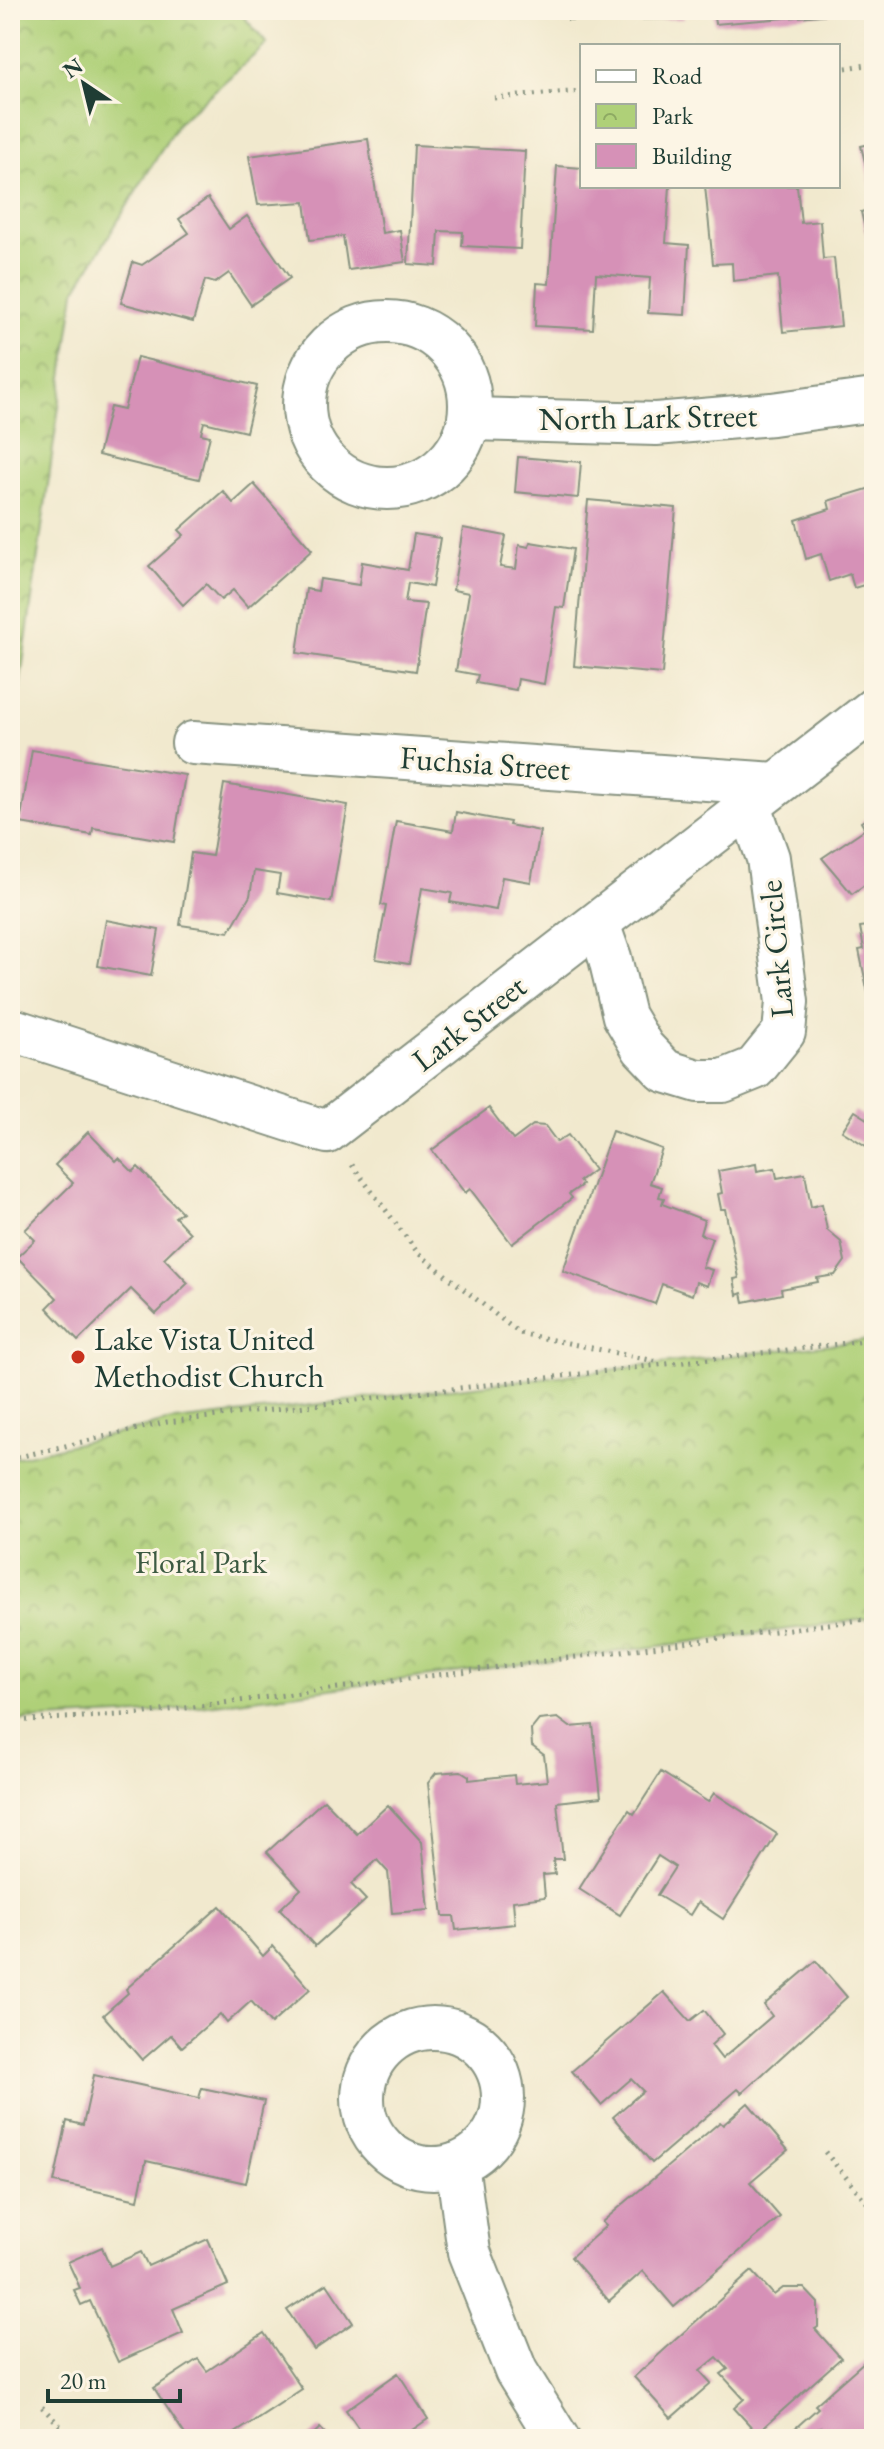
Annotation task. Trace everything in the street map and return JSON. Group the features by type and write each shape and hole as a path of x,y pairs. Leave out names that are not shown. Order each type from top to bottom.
{"street":[{"name":"North Lark Street","path":"470,419 656,424 772,414 874,400"},
{"name":"Lark Street","path":"327,1132 874,709"},
{"name":"Fuchsia Street","path":"193,743 762,794"},
{"name":"Lark Circle","path":"598,924 624,1016 643,1048 665,1071 698,1081 723,1081 755,1068 784,1032 787,1002 762,794"},
{"path":"10,1029 327,1132"},
{"path":"457,2164 469,2252 516,2371 558,2439"}],"path":[{"path":"840,69 874,64"},
{"path":"494,98 580,91"},
{"path":"327,1132 418,1253 519,1333 661,1363"},
{"path":"10,1459 167,1422 874,1340"},
{"path":"10,1721 139,1714 874,1618"},
{"path":"825,2152 874,2211"},
{"path":"42,2407 73,2439"}],"green space":[{"path":"10,10 238,10 267,44 178,123 75,291 10,756"},
{"name":"Floral Park","path":"874,1339 874,1618 139,1714 10,1721 10,1459 167,1422"}],"building":[{"path":"468,10 530,10 530,17 467,13"},
{"path":"568,10 683,10 683,19 568,20"},
{"path":"713,10 832,10 832,14 715,24"},
{"path":"368,139 382,233 400,230 405,262 348,270 343,236 310,240 305,202 258,205 249,156"},
{"path":"874,143 874,195 873,195 861,146"},
{"path":"414,145 525,151 520,249 462,246 463,232 439,231 437,266 408,264"},
{"path":"557,166 580,168 580,188 670,188 666,243 689,245 685,315 648,313 650,278 596,274 593,329 535,326 537,283 549,284"},
{"path":"705,188 797,188 801,223 820,221 823,259 834,258 841,326 783,332 778,276 733,281 732,263 713,264"},
{"path":"208,198 229,229 247,216 290,278 251,305 229,273 215,283 205,280 193,322 121,303 133,262 142,265 189,233 179,219"},
{"path":"874,208 874,263 873,263 861,212"},
{"path":"137,357 257,386 246,432 204,422 201,434 210,436 199,479 98,455 110,407 124,410"},
{"path":"518,457 581,462 578,498 515,492"},
{"path":"254,484 312,550 248,607 233,590 221,600 206,584 183,605 149,566 184,535 179,530 223,491 233,503"},
{"path":"874,487 874,582 854,588 850,574 829,581 821,554 806,559 796,520 830,509 828,501"},
{"path":"588,500 676,508 662,674 574,666"},
{"path":"463,528 506,536 500,567 516,569 519,545 529,547 530,542 573,549 564,608 556,607 544,684 518,679 516,690 476,683 478,675 456,671 469,593 453,590"},
{"path":"414,534 440,538 432,587 408,583 405,602 426,604 416,671 297,653 306,589 318,591 320,579 359,585 362,562 408,570"},
{"path":"32,750 185,775 174,842 93,828 92,835 20,823"},
{"path":"224,784 348,805 331,902 277,893 280,875 254,871 250,896 229,932 180,925 191,853 212,856"},
{"path":"456,812 540,831 531,882 502,877 496,910 450,902 452,893 422,888 409,964 376,959 386,906 381,905 396,821 453,831"},
{"path":"874,814 874,878 852,894 822,858 865,829 861,822"},
{"path":"106,920 159,930 151,976 98,966"},
{"path":"874,925 873,1017 859,950 864,949 860,927"},
{"path":"489,1108 513,1140 533,1125 545,1126 557,1142 568,1135 594,1170 579,1181 582,1185 569,1194 572,1198 512,1244 470,1189 465,1193 432,1150"},
{"path":"855,1111 874,1123 874,1151 842,1131"},
{"path":"612,1131 662,1149 650,1183 662,1187 659,1197 664,1198 662,1204 704,1220 700,1234 712,1238 702,1267 712,1270 707,1286 696,1282 692,1295 662,1284 655,1304 563,1271"},
{"path":"88,1132 116,1161 119,1158 133,1172 138,1167 182,1212 175,1217 190,1233 164,1258 188,1283 156,1314 131,1289 78,1341 47,1308 57,1298 17,1257 35,1240 25,1230 73,1183 55,1165"},
{"path":"756,1164 757,1171 775,1168 777,1178 805,1173 811,1207 822,1204 827,1230 841,1242 845,1261 835,1275 817,1278 818,1282 781,1289 782,1294 744,1302 742,1293 737,1295 734,1279 739,1278 725,1209 721,1209 718,1194 722,1193 718,1171"},
{"path":"558,1718 570,1727 593,1725 601,1797 557,1802 563,1859 553,1859 555,1874 543,1875 545,1897 513,1901 515,1924 456,1930 454,1916 443,1916 428,1783 436,1773 461,1771 469,1776 469,1780 514,1775 515,1784 547,1781 544,1755 532,1746 531,1730 539,1720"},
{"path":"661,1772 708,1802 714,1793 777,1834 723,1919 698,1902 690,1915 657,1895 675,1867 658,1856 620,1915 579,1889 629,1810 634,1814"},
{"path":"324,1800 357,1834 388,1805 422,1842 429,1910 392,1913 388,1872 377,1860 351,1884 366,1900 315,1946 280,1909 301,1889 267,1852"},
{"path":"220,1906 263,1956 273,1946 310,1989 271,2024 251,2001 227,2023 220,2014 182,2047 171,2035 142,2060 103,2015 128,1993 126,1989"},
{"path":"816,1961 847,1997 742,2093 738,2089 652,2163 613,2117 643,2091 631,2079 601,2105 572,2071 664,1992 690,2021 704,2010 723,2034 711,2045 722,2059 772,2016 764,2005"},
{"path":"94,2075 199,2098 202,2088 264,2101 246,2183 146,2161 138,2200 54,2182 67,2121 83,2125"},
{"path":"748,2103 788,2150 750,2182 780,2217 674,2307 643,2271 609,2301 571,2257 606,2226 602,2222 720,2122 723,2125"},
{"path":"208,2239 228,2285 173,2309 183,2333 118,2362 90,2301 81,2305 74,2290 80,2288 68,2262 102,2247 110,2266 141,2252 148,2266"},
{"path":"752,2271 774,2295 783,2288 804,2288 818,2303 818,2327 815,2329 841,2358 757,2433 734,2408 744,2399 721,2374 728,2369 717,2357 700,2371 711,2383 671,2418 634,2377"},
{"path":"327,2284 353,2323 314,2350 287,2310"},
{"path":"264,2333 302,2389 226,2439 188,2439 154,2388 198,2359 207,2371"},
{"path":"874,2353 874,2435 870,2439 831,2439 821,2427 806,2439 783,2439 818,2408 815,2405"},
{"path":"398,2373 428,2419 399,2439 357,2439 363,2435 346,2410"},
{"path":"320,2428 330,2439 308,2439"}],"place":[{"name":"Lake Vista United Methodist Church","path":"78,1357"}]}
